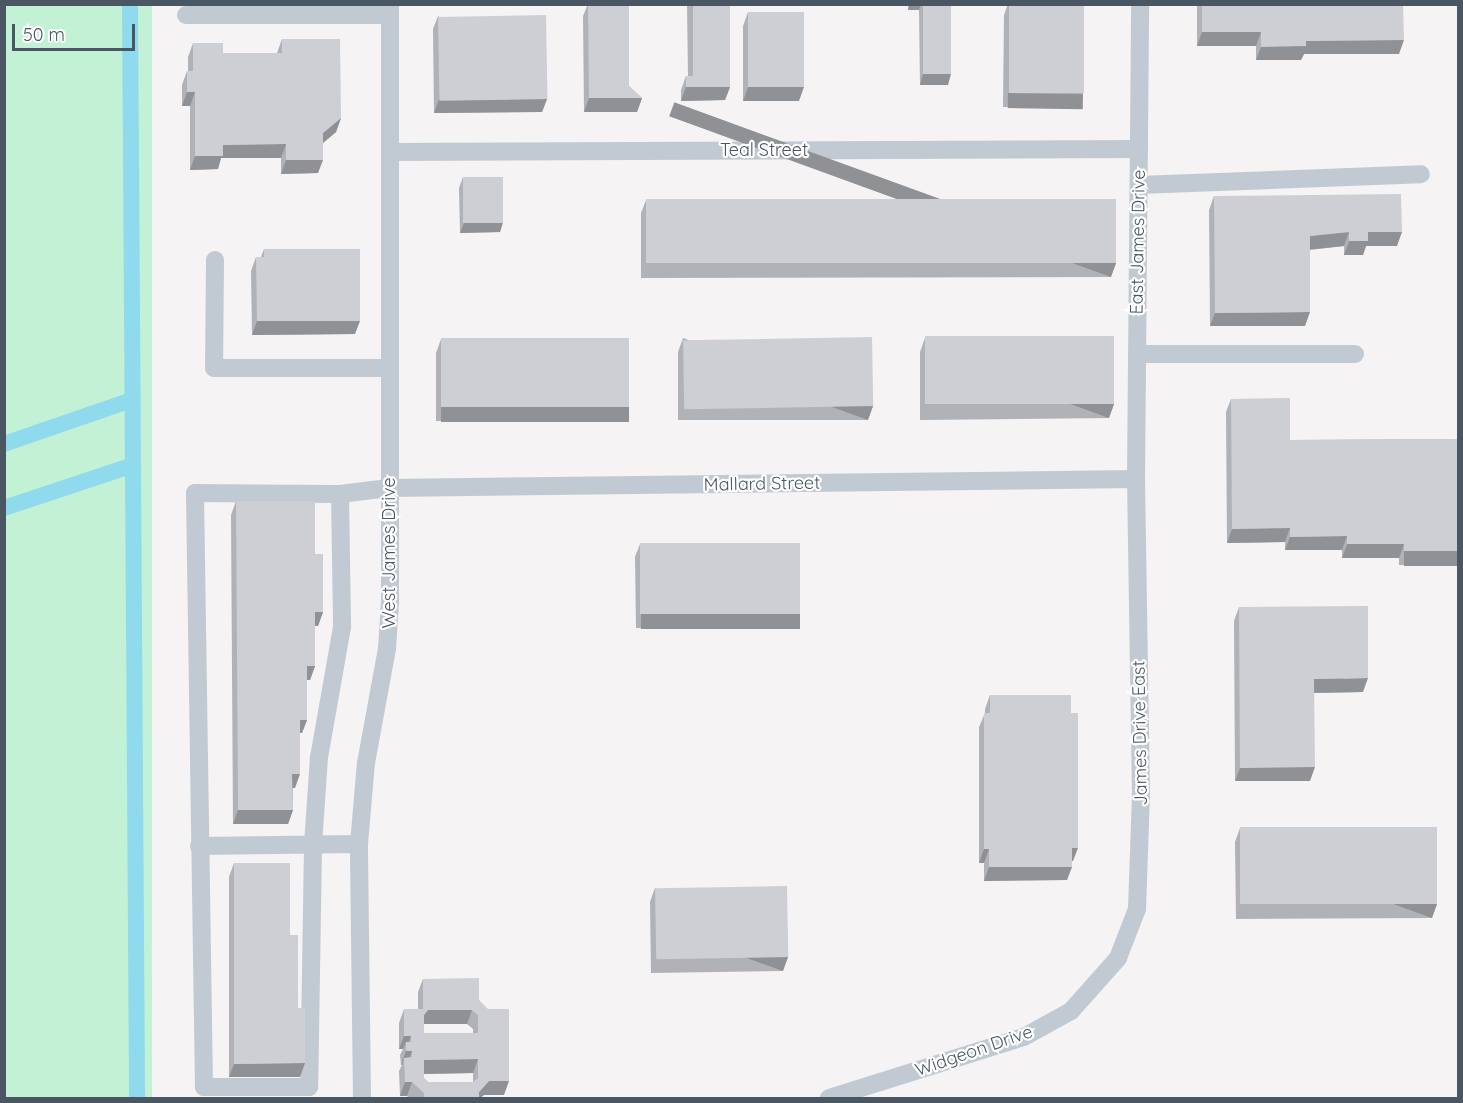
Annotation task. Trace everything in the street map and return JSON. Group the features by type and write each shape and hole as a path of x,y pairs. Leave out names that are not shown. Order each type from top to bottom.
{"street":[{"name":"East James Drive","path":"1136,479 1140,4"},
{"path":"186,15 390,10"},
{"name":"West James Drive","path":"362,1098 359,844 366,763 387,648 390,10"},
{"name":"Teal Street","path":"390,152 1139,149"},
{"path":"1139,184 1421,174"},
{"path":"215,260 214,368 389,368"},
{"path":"1137,354 1354,354"},
{"name":"Mallard Street","path":"199,846 195,493 340,494 389,488 1136,479"},
{"name":"James Drive East","path":"1103,977 1118,958 1137,909 1141,797 1136,479"},
{"path":"340,494 342,627 319,757 313,845 309,1087 204,1087 199,846 313,845 359,844"},
{"name":"Widgeon Drive","path":"829,1098 1024,1037 1071,1011 1103,977"}],"green space":[{"path":"5,4 152,4 152,1098 5,1098"}],"building":[{"path":"588,4 629,4 629,86 642,98 589,98"},
{"path":"693,4 730,4 730,87 686,87 686,76 693,76"},
{"path":"923,4 951,4 951,74 923,74"},
{"path":"1009,4 1084,4 1084,93 1009,93"},
{"path":"1202,4 1403,4 1404,40 1306,41 1306,46 1261,47 1261,32 1202,32"},
{"path":"748,12 804,12 804,87 748,87"},
{"path":"546,15 547,99 439,101 438,17"},
{"path":"282,39 340,39 341,118 323,133 323,160 286,160 286,144 223,145 223,156 195,156 195,92 187,92 187,71 193,71 193,43 223,43 223,53 282,53"},
{"path":"463,177 503,177 503,223 463,223"},
{"path":"1401,194 1402,232 1368,232 1368,241 1349,241 1349,232 1310,236 1310,312 1215,313 1214,196"},
{"path":"646,199 1116,199 1116,263 646,263"},
{"path":"264,249 360,249 360,321 257,321 256,257 264,257"},
{"path":"925,336 1114,336 1114,404 925,404"},
{"path":"872,337 873,406 684,409 683,340"},
{"path":"441,338 629,338 629,407 441,407"},
{"path":"1290,398 1290,440 1458,439 1458,551 1404,551 1404,544 1347,544 1347,536 1290,537 1290,528 1232,529 1231,399"},
{"path":"236,501 315,501 315,554 323,554 323,612 315,612 315,666 307,666 307,720 300,720 300,774 292,774 293,810 238,810"},
{"path":"640,543 800,543 800,614 640,614"},
{"path":"1368,606 1368,678 1314,679 1315,767 1240,768 1239,607"},
{"path":"990,695 1071,695 1071,713 1078,713 1078,848 1072,848 1072,867 989,867 989,849 984,849 984,713 990,713"},
{"path":"1240,827 1437,827 1437,904 1240,904"},
{"path":"234,863 290,863 290,935 298,935 298,1008 305,1008 305,1063 234,1064"},
{"path":"787,886 788,957 656,959 655,888"},
{"path":"479,978 479,1000 488,1009 509,1009 509,1081 489,1081 479,1092 479,1098 424,1098 424,1093 412,1082 405,1082 404,1058 412,1057 412,1051 406,1051 406,1042 411,1042 411,1036 404,1036 404,1009 423,1009 423,979","holes":["428,1010 472,1010 478,1015 478,1033 424,1033 424,1015","478,1059 478,1078 473,1082 428,1082 424,1078 424,1060"]}],"waterway":[{"path":"130,4 137,1098"},
{"path":"4,444 132,400"},
{"path":"4,508 133,465"}]}
